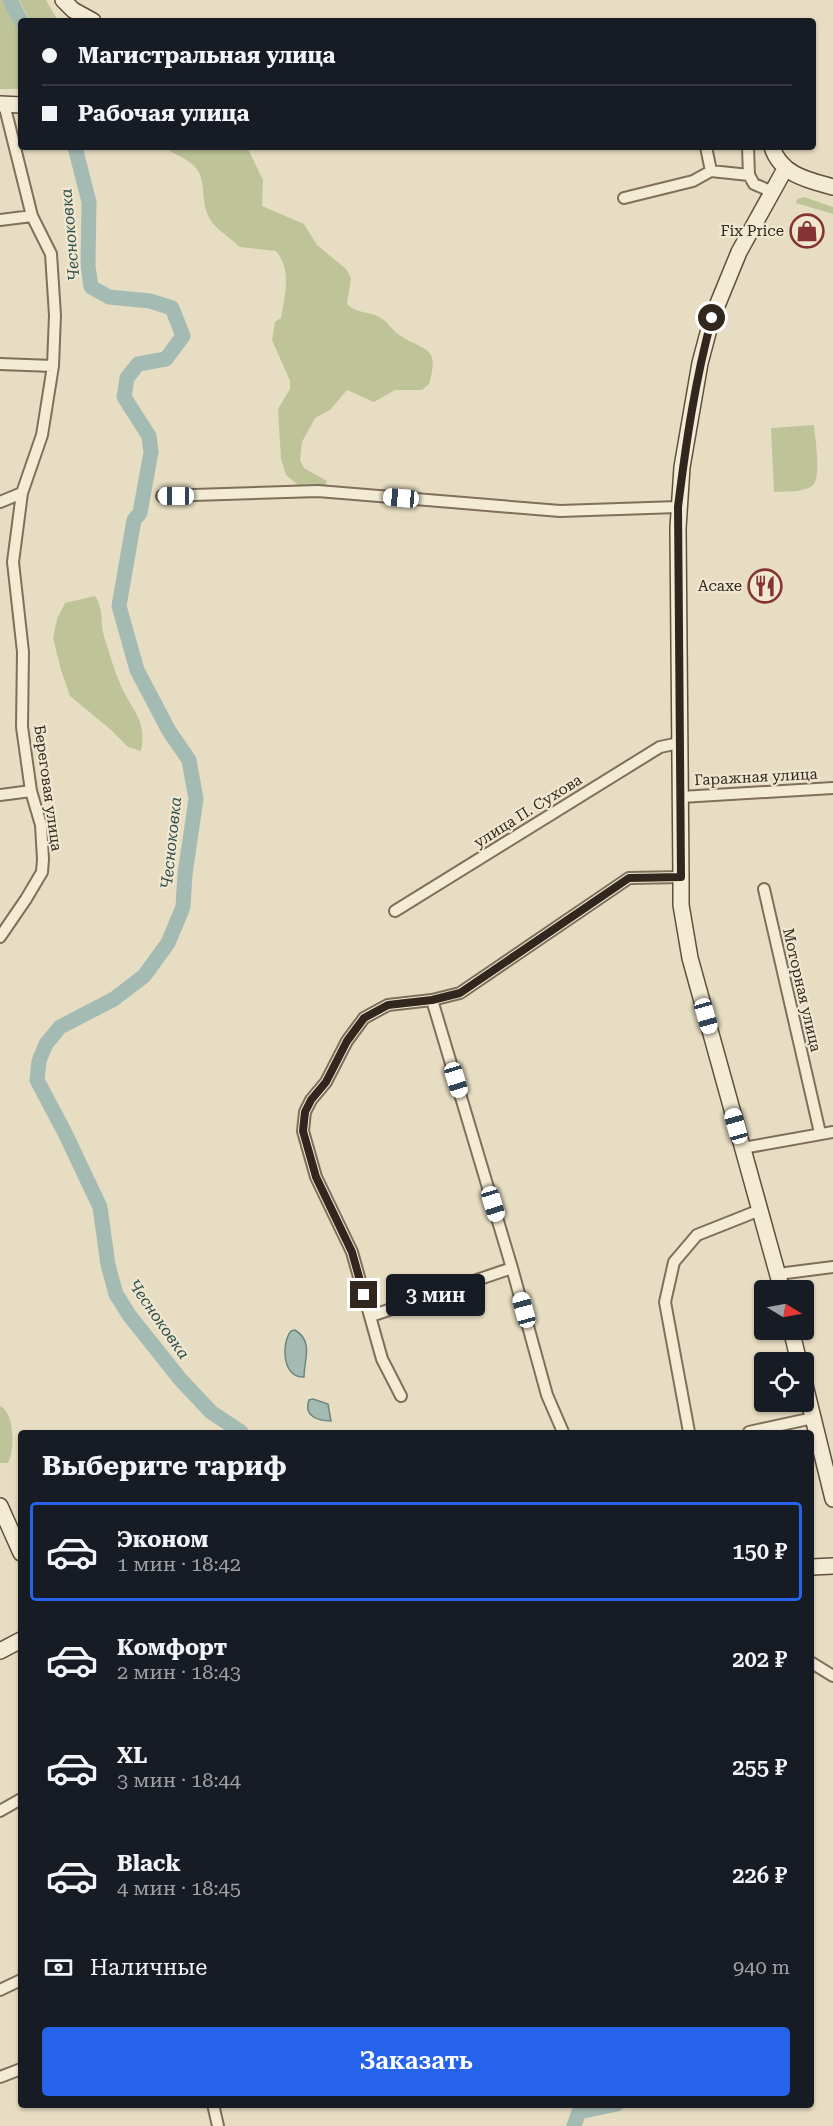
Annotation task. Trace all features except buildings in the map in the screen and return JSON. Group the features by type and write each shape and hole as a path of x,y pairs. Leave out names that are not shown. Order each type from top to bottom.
{"street":[{"path":"63,0 73,10 88,18"},
{"path":"2,104 18,105"},
{"name":"Береговая улица","path":"0,937 27,899 42,872 41,825 31,791 22,727 23,652 13,562 22,492 42,435 53,366 55,315 51,254 32,216 2,104"},
{"path":"707,150 711,171"},
{"path":"748,150 749,175 754,184 773,192"},
{"path":"774,150 785,169 806,180 833,187"},
{"path":"780,1280 690,958 681,905 678,507 682,467 700,363 712,318 739,252 785,169"},
{"path":"624,198 693,181 711,171 749,175"},
{"path":"0,220 32,216"},
{"path":"0,364 53,366"},
{"path":"162,496 318,491 560,512 678,507"},
{"path":"0,501 22,492"},
{"name":"улица П. Сухова","path":"395,911 660,747 679,743"},
{"name":"Гаражная улица","path":"681,797 833,788"},
{"path":"0,795 31,791"},
{"path":"401,1396 382,1359 352,1252 316,1177 303,1131 305,1112 311,1100 326,1082 347,1041 364,1018 388,1005 432,1000 460,993 629,878 681,877"},
{"name":"Моторная улица","path":"764,889 820,1133"},
{"path":"432,1000 512,1268 547,1395 562,1430"},
{"path":"742,1148 833,1132"},
{"path":"689,1430 665,1302 674,1262 697,1235 760,1210"},
{"path":"778,1274 833,1267"},
{"path":"370,1316 512,1268"},
{"path":"812,1412 833,1499"},
{"path":"758,1430 813,1418"},
{"path":"0,1506 18,1546"},
{"path":"814,1567 833,1566"},
{"path":"0,1651 18,1642"},
{"path":"814,1664 833,1676"},
{"path":"0,1811 18,1801"},
{"path":"0,1990 18,1981"},
{"path":"0,2077 18,2070"},
{"path":"214,2108 218,2126"}],"green space":[{"path":"0,0 5,1 18,27 18,89 0,89"},
{"path":"19,0 46,0 56,18 28,18"},
{"path":"169,150 248,150 263,180 262,206 304,224 317,245 346,269 351,278 347,304 381,318 398,334 427,350 431,355 433,361 429,384 422,390 395,390 374,402 347,390 330,410 315,418 302,442 300,460 304,468 327,481 324,489 298,485 286,475 281,459 278,409 290,389 290,381 272,340 275,322 281,318 286,283 281,258 276,251 240,247 216,227 207,212 199,173 188,161"},
{"path":"804,197 833,207 833,214 796,203 797,199"},
{"path":"814,425 817,467 815,482 803,490 774,492 771,428"},
{"path":"95,596 100,606 104,636 116,674 138,717 142,731 141,751 128,747 70,696 61,670 53,638 57,619 65,603"},
{"path":"0,1406 9,1416 11,1424 12,1450 8,1463 0,1463"}],"water":[{"path":"295,1330 301,1335 306,1345 304,1377 291,1372 286,1359 288,1336 291,1331"},
{"path":"313,1399 328,1404 331,1421 317,1419 310,1414 309,1400"}],"waterway":[{"name":"Чесноковка","path":"10,0 19,18"},
{"name":"Чесноковка","path":"76,150 89,202 88,266 91,287 109,297 150,301 172,308 183,336 166,359 138,364 127,378 124,397 149,436 151,452 140,513 134,520 119,606 137,670 169,731 189,760 196,799 185,874 183,907 168,943 144,976 114,999 60,1027 46,1044 39,1061 37,1080 100,1207 108,1265 116,1294 129,1315 180,1379 211,1412 238,1430"},
{"name":"Чесноковка","path":"574,2126 579,2112 598,2108"}],"place":[{"name":"Fix Price","path":"807,231"},
{"name":"Асахе","path":"765,586"}],"route":[{"path":"364,1295 352,1252 316,1177 303,1131 305,1112 311,1100 326,1082 347,1041 364,1018 388,1005 432,1000 460,993 629,878 681,877 678,507 682,467 700,363 712,318"}]}
